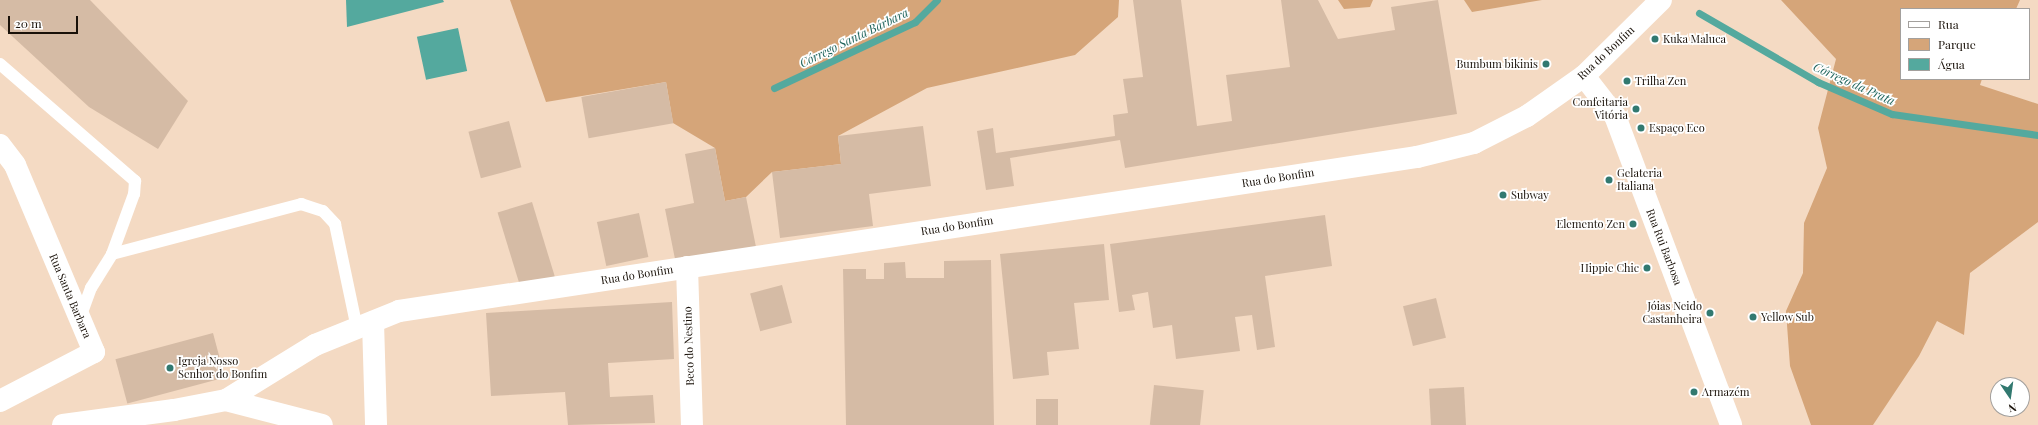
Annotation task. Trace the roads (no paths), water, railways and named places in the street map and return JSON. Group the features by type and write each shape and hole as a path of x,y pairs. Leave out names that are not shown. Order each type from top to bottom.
{"main road":[{"name":"Rua do Bonfim","path":"226,400 314,345 399,311 1417,156 1474,143 1527,116 1584,76 1661,0"},
{"name":"Rua Rui Barbosa","path":"1584,76 1615,116 1731,425"},
{"name":"Rua Santa Barbara","path":"0,145 15,165 94,352 0,401"},
{"name":"Beco do Nestino","path":"687,267 692,425"},
{"path":"365,325 376,425"},
{"path":"62,425 174,410 226,400 322,425"}],"lane":[{"path":"0,64 135,181 134,194 112,254 91,288 79,319"},
{"path":"112,254 301,204 323,211 335,224 365,325"}],"water":[{"path":"346,0 443,0 444,2 347,27"},
{"path":"458,28 467,71 426,80 417,37"}],"waterway":[{"name":"Córrego Santa Bárbara","path":"774,88 915,22 937,0"},
{"name":"Córrego da Prata","path":"1699,13 1818,82 1892,114 2038,135"}],"place":[{"name":"Kuka Maluca","path":"1655,39"},
{"name":"Bumbum bikinis","path":"1546,64"},
{"name":"Trilha Zen","path":"1627,81"},
{"name":"Confeitaria Vitória","path":"1636,109"},
{"name":"Espaço Eco","path":"1641,128"},
{"name":"Gelateria Italiana","path":"1609,180"},
{"name":"Subway","path":"1503,195"},
{"name":"Elemento Zen","path":"1633,224"},
{"name":"Hippie Chic","path":"1647,268"},
{"name":"Jóias Neido Castanheira","path":"1710,313"},
{"name":"Yellow Sub","path":"1753,317"},
{"name":"Igreja Nosso Senhor do Bonfim","path":"170,368"},
{"name":"Armazém","path":"1694,392"}]}
